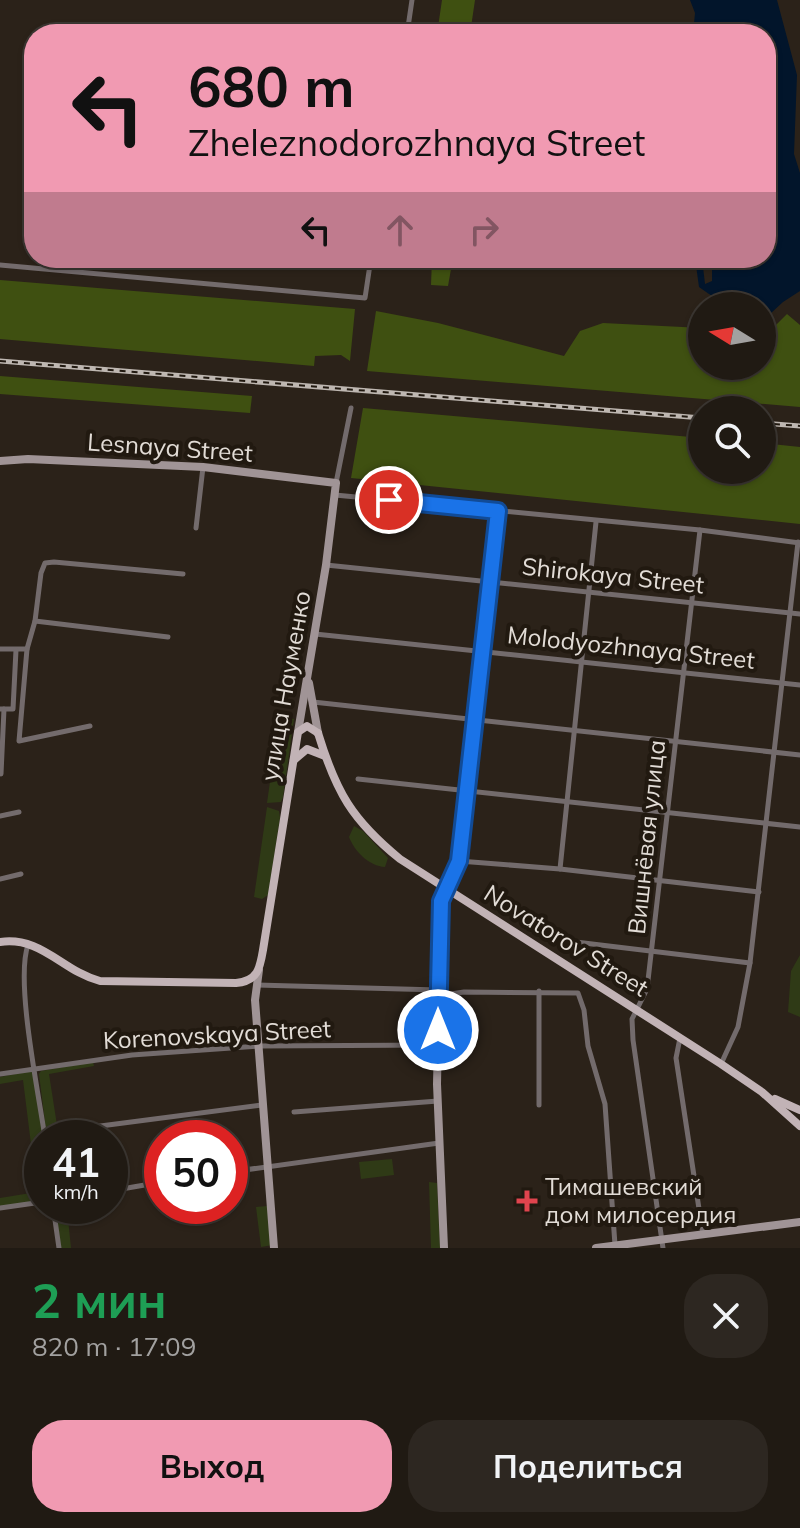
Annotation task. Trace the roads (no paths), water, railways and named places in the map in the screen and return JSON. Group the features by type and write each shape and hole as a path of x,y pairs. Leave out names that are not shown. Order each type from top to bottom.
{"main road":[{"name":"Lesnaya Street","path":"0,461 28,459 203,467 336,483"},
{"name":"улица Науменко","path":"274,1248 255,1000 294,760 302,748 298,732 326,565 336,483"},
{"name":"Novatorov Street","path":"308,676 325,756 343,798 363,826 400,859 680,1037 766,1096"},
{"path":"298,732 307,726 318,733 315,742 302,748"},
{"path":"302,748 325,756"},
{"path":"444,1248 438,1101 438,993 441,901 446,889"},
{"path":"0,942 29,942 83,977 100,981 248,981 259,970"},
{"path":"766,1096 800,1110"},
{"path":"766,1096 800,1126"},
{"path":"596,1248 662,1244 703,1235 800,1222"}],"street":[{"path":"408,24 412,0"},
{"path":"0,265 24,267"},
{"path":"33,268 365,298 370,268"},
{"name":"улица Науменко","path":"336,483 351,408"},
{"path":"196,528 203,467"},
{"path":"335,495 799,542 750,963 738,1027 721,1064"},
{"path":"446,889 459,861 498,511"},
{"path":"560,869 596,522"},
{"name":"Вишнёвая улица","path":"662,1244 632,1019 647,989 700,530"},
{"path":"90,726 19,741 27,649 45,563 183,574"},
{"name":"Shirokaya Street","path":"326,565 800,614"},
{"path":"35,621 168,637"},
{"name":"Molodyozhnaya Street","path":"315,634 800,685"},
{"path":"0,649 27,649"},
{"path":"1,774 2,709 13,709 16,650"},
{"path":"313,702 800,755"},
{"path":"358,779 800,827"},
{"path":"0,816 19,812"},
{"path":"459,861 560,869 759,892"},
{"path":"0,879 21,874"},
{"path":"559,940 750,963"},
{"path":"29,942 24,956 25,994 42,1120"},
{"path":"257,985 438,993 578,993 584,1010 588,1046 605,1104 615,1245"},
{"path":"539,991 539,1105"},
{"path":"680,1037 676,1058 703,1235"},
{"name":"Korenovskaya Street","path":"0,1074 132,1055 259,1046 438,1045"},
{"path":"294,1112 438,1101"},
{"path":"128,1122 262,1105"},
{"path":"248,1170 439,1143"},
{"path":"0,1208 24,1205"},
{"path":"56,1224 59,1248"}],"water":[{"path":"690,0 777,0 797,75 794,154 800,173 800,291 776,308 776,292 706,292 699,287 696,268 703,268 705,284 712,281 712,268 776,268 776,24 694,24 695,13"}],"railway":[{"path":"0,361 688,417"},
{"path":"776,424 800,426"}],"place":[{"name":"Тимашевский дом милосердия","path":"527,1201"}]}
